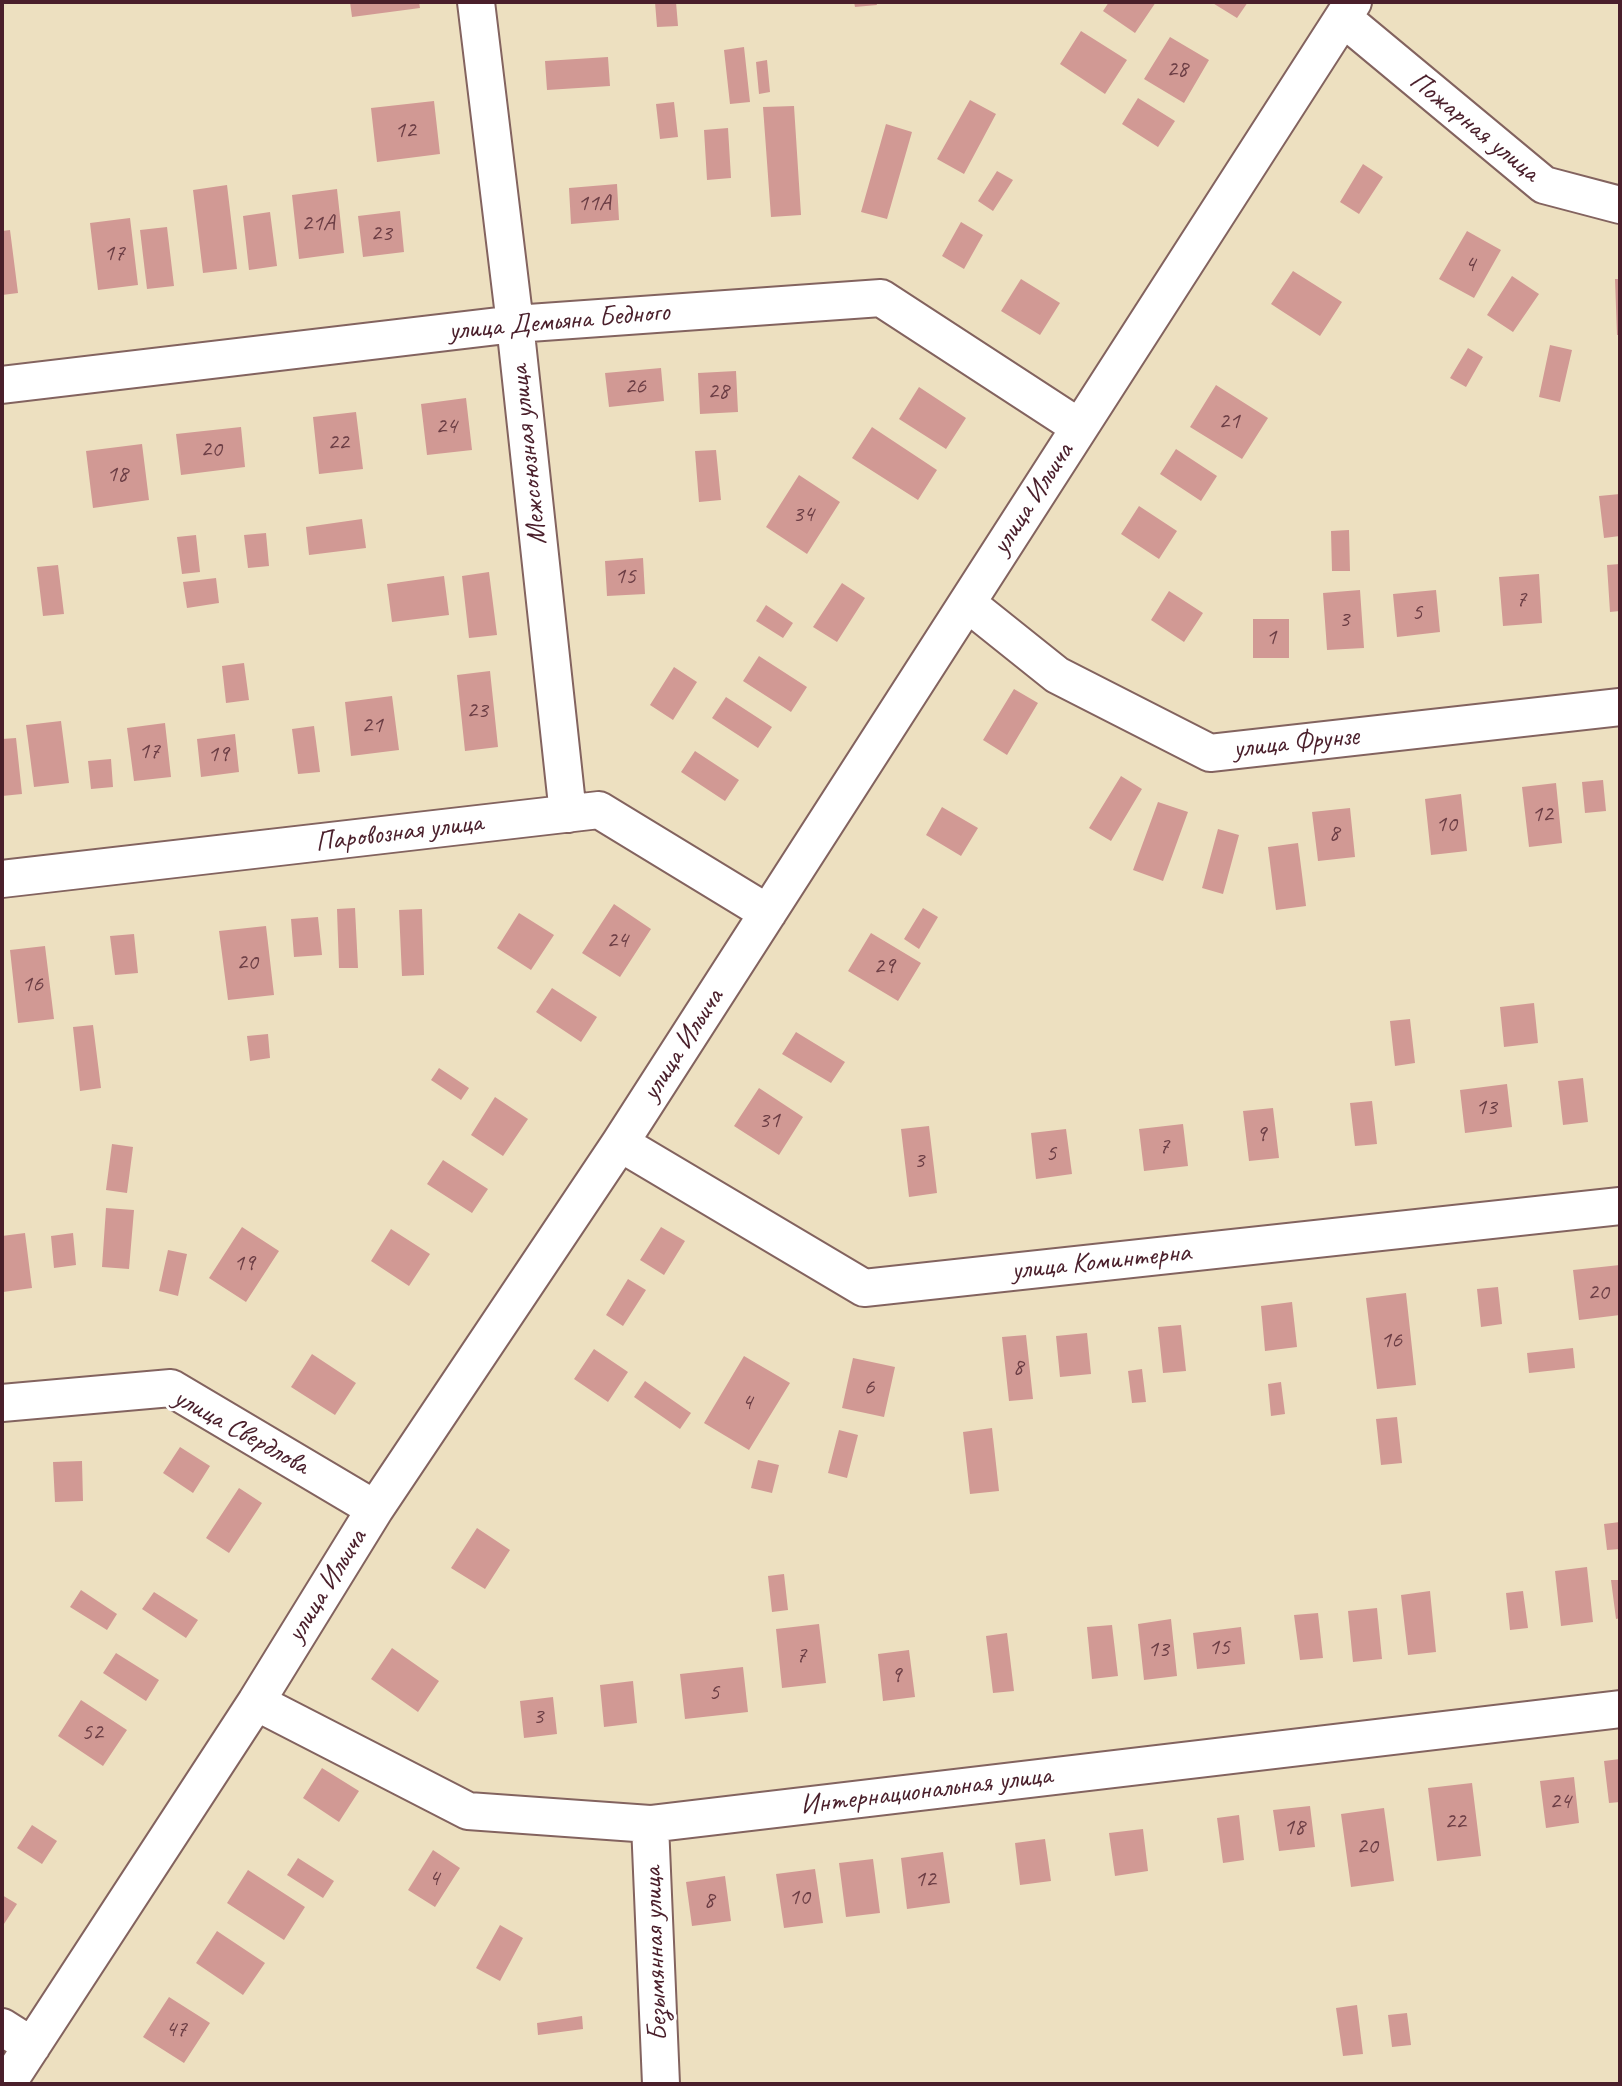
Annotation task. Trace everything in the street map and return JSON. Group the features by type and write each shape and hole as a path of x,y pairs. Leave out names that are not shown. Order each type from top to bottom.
{"street":[{"name":"Межсоюзная улица","path":"476,2 515,324 568,814"},
{"name":"Пожарная улица","path":"1348,10 1544,185 1620,205"},
{"name":"улица Ильича","path":"7,2084 17,2036 256,1702 375,1509 620,1143 1348,10"},
{"name":"улица Демьяна Бедного","path":"2,385 515,324 881,298 1079,427"},
{"name":"улица Фрунзе","path":"967,603 1057,675 1210,753 1620,707"},
{"name":"Паровозная улица","path":"2,879 599,810 768,913"},
{"name":"улица Коминтерна","path":"620,1143 864,1288 1620,1206"},
{"name":"улица Свердлова","path":"2,1403 171,1388 375,1509"},
{"name":"Интернациональная улица","path":"256,1702 468,1811 650,1824 1620,1709"},
{"name":"Безымянная улица","path":"650,1824 661,2084"}],"building":[{"path":"350,2 419,2 420,8 352,17"},
{"path":"655,2 676,2 678,26 657,27"},
{"path":"854,2 876,2 877,5 855,7"},
{"path":"1109,2 1156,2 1135,33 1103,11"},
{"path":"1211,2 1248,2 1237,18"},
{"path":"1081,31 1127,60 1105,94 1060,64"},
{"path":"1170,37 1209,60 1184,103 1144,79"},
{"path":"744,47 750,102 730,104 724,50"},
{"path":"608,57 610,86 547,90 545,61"},
{"path":"767,60 770,92 759,94 756,62"},
{"path":"1138,98 1175,121 1158,147 1122,124"},
{"path":"970,100 996,114 964,174 937,159"},
{"path":"434,101 440,154 377,162 371,108"},
{"path":"674,102 678,137 660,139 656,104"},
{"path":"794,106 801,215 771,217 763,107"},
{"path":"886,124 912,132 887,219 861,212"},
{"path":"728,128 731,178 707,180 704,130"},
{"path":"1363,164 1383,177 1359,214 1340,202"},
{"path":"997,171 1013,180 993,211 978,201"},
{"path":"617,184 619,220 571,224 569,188"},
{"path":"227,185 237,269 203,273 193,190"},
{"path":"337,189 344,253 299,259 292,195"},
{"path":"400,211 404,252 363,257 358,216"},
{"path":"270,212 277,266 249,270 243,216"},
{"path":"130,218 138,285 98,290 90,223"},
{"path":"961,222 983,235 964,269 942,256"},
{"path":"167,227 174,286 147,289 140,230"},
{"path":"10,230 18,293 2,295 2,231"},
{"path":"1467,231 1501,250 1474,298 1439,279"},
{"path":"1293,271 1342,302 1320,336 1271,304"},
{"path":"1512,276 1539,294 1513,332 1487,315"},
{"path":"1021,279 1060,303 1040,335 1001,311"},
{"path":"1615,279 1620,279 1620,335 1617,335"},
{"path":"1550,345 1572,350 1560,402 1539,397"},
{"path":"1468,348 1483,357 1466,387 1450,378"},
{"path":"661,368 664,401 609,407 605,373"},
{"path":"736,371 738,412 700,414 698,373"},
{"path":"1216,385 1268,418 1242,459 1190,427"},
{"path":"919,387 966,418 946,449 899,419"},
{"path":"466,398 472,450 427,455 421,404"},
{"path":"356,412 363,469 319,474 313,417"},
{"path":"241,427 245,467 181,475 176,434"},
{"path":"872,427 937,470 918,500 852,458"},
{"path":"142,444 149,500 93,508 86,451"},
{"path":"1176,449 1217,476 1201,501 1160,474"},
{"path":"716,450 721,500 699,502 695,451"},
{"path":"799,475 840,502 807,554 766,527"},
{"path":"1620,494 1620,536 1604,538 1599,496"},
{"path":"1139,506 1177,531 1159,559 1121,534"},
{"path":"362,519 366,548 309,555 306,527"},
{"path":"1349,530 1350,571 1332,571 1331,531"},
{"path":"266,533 269,566 248,568 244,535"},
{"path":"196,535 200,572 182,574 177,537"},
{"path":"643,558 645,594 607,596 605,561"},
{"path":"1620,564 1620,611 1610,612 1607,565"},
{"path":"58,565 64,614 43,616 37,567"},
{"path":"489,572 497,635 469,638 462,576"},
{"path":"1539,574 1542,623 1503,626 1499,577"},
{"path":"444,576 449,615 392,622 387,584"},
{"path":"216,578 219,603 187,608 183,582"},
{"path":"842,583 865,598 837,642 813,627"},
{"path":"1360,590 1364,648 1327,650 1323,593"},
{"path":"1436,590 1440,632 1397,637 1393,594"},
{"path":"1169,591 1203,613 1184,642 1151,620"},
{"path":"766,605 793,623 783,638 756,621"},
{"path":"1253,619 1289,619 1289,658 1253,658"},
{"path":"759,656 807,687 791,712 743,681"},
{"path":"244,663 249,700 226,703 222,666"},
{"path":"674,667 697,682 673,720 650,705"},
{"path":"490,671 498,747 465,751 457,675"},
{"path":"1014,689 1038,703 1007,755 983,740"},
{"path":"392,696 399,750 351,756 345,702"},
{"path":"726,697 772,727 758,748 712,718"},
{"path":"61,721 69,783 34,787 26,725"},
{"path":"165,723 171,777 134,781 127,728"},
{"path":"314,726 320,772 298,774 292,729"},
{"path":"235,734 239,772 201,777 197,739"},
{"path":"16,738 22,794 2,796 2,739"},
{"path":"695,751 739,780 725,801 681,772"},
{"path":"111,759 113,787 91,789 88,761"},
{"path":"1121,776 1142,789 1111,841 1089,828"},
{"path":"1603,780 1606,811 1585,813 1582,782"},
{"path":"1556,783 1562,843 1529,847 1522,787"},
{"path":"1461,794 1467,851 1431,855 1425,799"},
{"path":"1158,802 1188,812 1163,881 1133,870"},
{"path":"942,807 978,828 961,856 926,835"},
{"path":"1350,808 1355,857 1318,861 1312,812"},
{"path":"1218,829 1239,835 1223,894 1202,888"},
{"path":"1298,843 1306,906 1276,910 1268,847"},
{"path":"614,904 651,929 620,977 582,953"},
{"path":"355,908 358,968 339,968 337,909"},
{"path":"923,908 938,917 919,949 904,939"},
{"path":"422,909 424,975 402,976 399,910"},
{"path":"519,913 554,935 531,970 497,948"},
{"path":"318,917 322,955 294,957 291,919"},
{"path":"266,926 274,995 228,1000 219,931"},
{"path":"871,933 921,963 898,1001 848,971"},
{"path":"134,934 138,973 115,975 110,936"},
{"path":"45,946 54,1019 18,1023 10,950"},
{"path":"552,988 597,1017 581,1042 536,1012"},
{"path":"1534,1003 1538,1043 1504,1047 1500,1007"},
{"path":"1410,1019 1415,1063 1395,1066 1390,1021"},
{"path":"93,1025 101,1088 80,1091 73,1027"},
{"path":"796,1032 845,1062 831,1083 782,1054"},
{"path":"268,1034 270,1058 250,1061 247,1036"},
{"path":"439,1068 469,1088 461,1100 431,1080"},
{"path":"1583,1078 1588,1122 1563,1125 1558,1081"},
{"path":"1507,1084 1512,1127 1465,1133 1460,1090"},
{"path":"759,1088 803,1117 779,1155 734,1126"},
{"path":"495,1097 528,1119 503,1156 471,1135"},
{"path":"1372,1101 1377,1144 1355,1146 1350,1103"},
{"path":"1273,1108 1279,1158 1249,1161 1243,1111"},
{"path":"1183,1124 1188,1166 1144,1171 1139,1129"},
{"path":"929,1126 937,1193 909,1197 901,1129"},
{"path":"1066,1129 1072,1174 1036,1179 1031,1133"},
{"path":"112,1144 133,1147 127,1193 106,1190"},
{"path":"443,1160 488,1189 472,1213 427,1184"},
{"path":"106,1208 134,1210 129,1269 102,1267"},
{"path":"242,1227 279,1251 246,1302 209,1278"},
{"path":"661,1227 685,1241 664,1275 640,1260"},
{"path":"391,1229 430,1254 409,1286 371,1261"},
{"path":"25,1233 32,1288 3,1292 2,1236"},
{"path":"73,1233 76,1265 54,1268 51,1236"},
{"path":"168,1250 187,1254 178,1296 159,1291"},
{"path":"1620,1265 1620,1315 1579,1320 1573,1270"},
{"path":"628,1279 646,1290 623,1326 606,1315"},
{"path":"1498,1287 1502,1324 1481,1327 1477,1289"},
{"path":"1406,1293 1416,1385 1377,1389 1366,1298"},
{"path":"1292,1302 1297,1347 1265,1351 1261,1306"},
{"path":"1181,1325 1186,1371 1163,1373 1158,1327"},
{"path":"1087,1333 1091,1374 1060,1377 1056,1336"},
{"path":"1026,1335 1033,1399 1009,1401 1002,1337"},
{"path":"1573,1348 1575,1368 1529,1373 1527,1353"},
{"path":"594,1349 628,1372 608,1402 574,1379"},
{"path":"312,1354 356,1383 335,1415 291,1387"},
{"path":"744,1356 790,1383 749,1450 704,1423"},
{"path":"853,1358 895,1367 884,1417 842,1408"},
{"path":"1142,1369 1146,1402 1132,1403 1128,1371"},
{"path":"645,1381 691,1413 680,1429 634,1397"},
{"path":"1281,1382 1285,1414 1271,1416 1268,1384"},
{"path":"1397,1417 1402,1463 1381,1465 1376,1419"},
{"path":"992,1428 999,1491 970,1494 963,1432"},
{"path":"839,1430 858,1435 847,1478 828,1473"},
{"path":"180,1447 210,1466 193,1493 163,1473"},
{"path":"758,1460 779,1465 772,1493 751,1488"},
{"path":"82,1461 83,1501 55,1502 53,1462"},
{"path":"239,1488 262,1503 229,1553 206,1538"},
{"path":"1620,1522 1620,1549 1607,1550 1604,1524"},
{"path":"477,1528 510,1550 485,1589 451,1568"},
{"path":"1587,1567 1593,1622 1561,1626 1555,1571"},
{"path":"784,1574 788,1610 772,1612 768,1576"},
{"path":"1611,1580 1620,1580 1620,1618 1616,1619"},
{"path":"81,1590 117,1614 107,1630 70,1607"},
{"path":"1430,1591 1436,1652 1408,1655 1401,1595"},
{"path":"1523,1591 1528,1628 1510,1630 1506,1593"},
{"path":"154,1592 198,1620 186,1638 142,1609"},
{"path":"1377,1608 1382,1659 1353,1662 1348,1611"},
{"path":"1318,1613 1323,1658 1300,1660 1294,1615"},
{"path":"1171,1619 1177,1676 1144,1680 1138,1624"},
{"path":"819,1624 826,1683 782,1688 776,1629"},
{"path":"1112,1625 1118,1676 1092,1679 1087,1627"},
{"path":"1241,1627 1245,1664 1197,1669 1193,1633"},
{"path":"1007,1633 1014,1691 993,1693 986,1636"},
{"path":"392,1648 439,1681 418,1712 371,1679"},
{"path":"909,1650 915,1697 883,1701 878,1654"},
{"path":"116,1653 159,1680 146,1701 103,1673"},
{"path":"743,1667 748,1712 685,1719 680,1674"},
{"path":"633,1681 637,1723 604,1727 600,1685"},
{"path":"553,1697 557,1734 524,1738 520,1701"},
{"path":"81,1700 127,1730 103,1766 58,1736"},
{"path":"1620,1759 1620,1802 1609,1803 1604,1761"},
{"path":"322,1768 359,1791 339,1822 303,1798"},
{"path":"1574,1777 1579,1823 1546,1828 1540,1781"},
{"path":"1472,1783 1481,1856 1437,1861 1428,1788"},
{"path":"1310,1806 1315,1847 1279,1851 1273,1810"},
{"path":"1384,1808 1394,1881 1351,1887 1341,1814"},
{"path":"1239,1815 1244,1860 1223,1863 1217,1818"},
{"path":"32,1825 57,1841 42,1864 17,1848"},
{"path":"1143,1829 1148,1871 1115,1876 1109,1833"},
{"path":"1045,1839 1051,1881 1020,1885 1015,1843"},
{"path":"433,1850 460,1868 435,1907 408,1890"},
{"path":"943,1852 950,1903 907,1909 901,1858"},
{"path":"298,1858 334,1881 323,1898 287,1875"},
{"path":"873,1859 880,1913 846,1917 839,1863"},
{"path":"815,1869 823,1923 784,1928 776,1874"},
{"path":"248,1870 305,1907 284,1940 227,1903"},
{"path":"725,1876 731,1921 692,1926 686,1882"},
{"path":"2,1895 17,1904 2,1927"},
{"path":"500,1925 523,1938 500,1981 476,1968"},
{"path":"217,1931 265,1963 243,1995 196,1963"},
{"path":"169,1997 210,2023 184,2063 143,2037"},
{"path":"1357,2005 1363,2054 1343,2056 1336,2008"},
{"path":"1407,2013 1411,2045 1392,2047 1388,2015"},
{"path":"582,2016 583,2029 538,2035 537,2023"}]}
